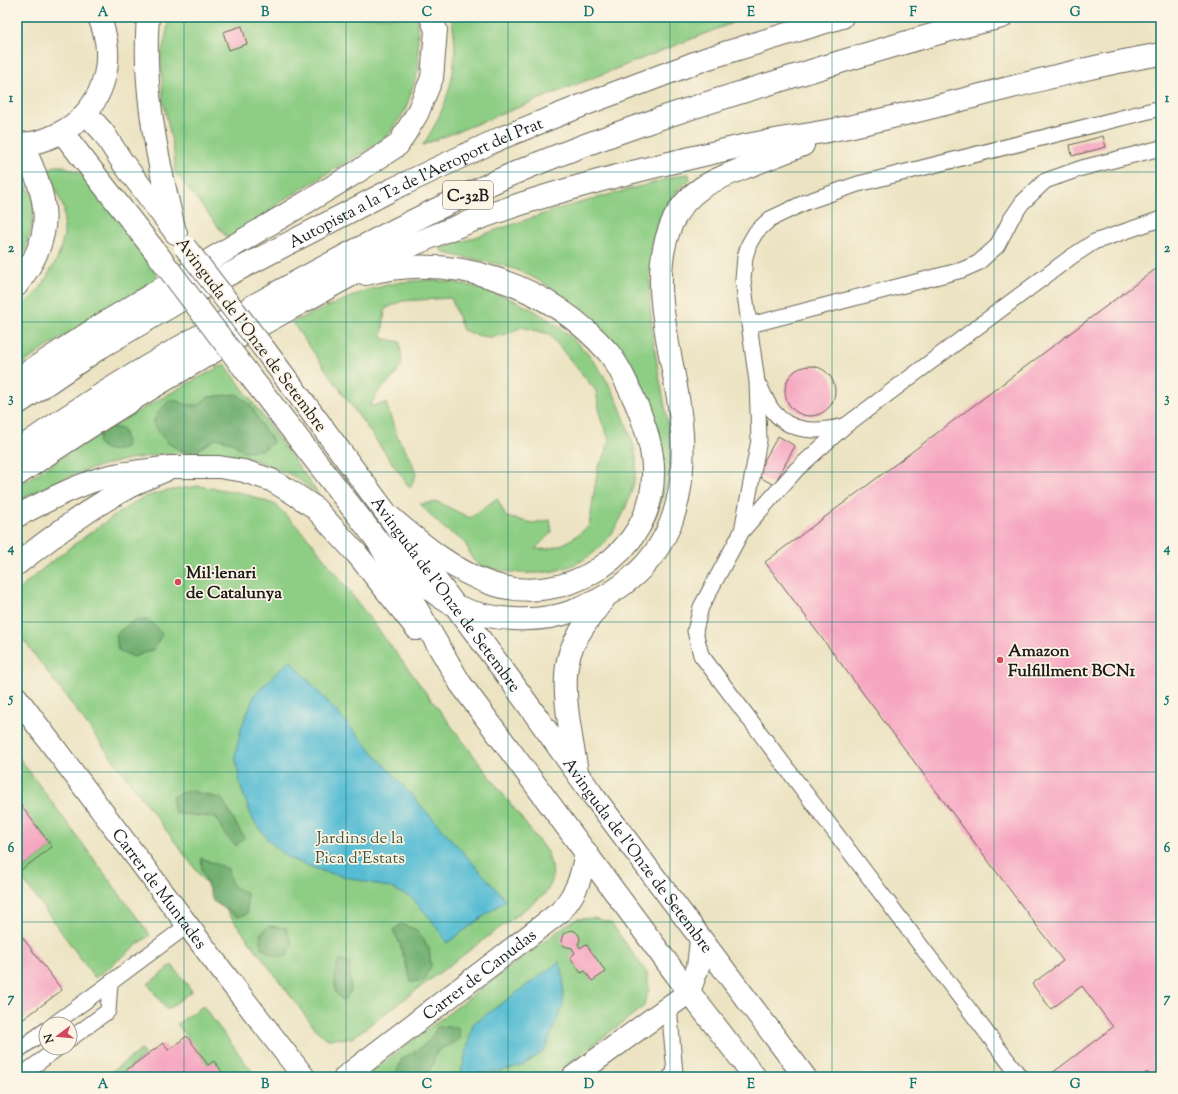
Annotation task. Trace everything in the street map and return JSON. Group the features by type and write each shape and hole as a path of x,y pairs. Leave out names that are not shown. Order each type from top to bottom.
{"main road":[{"path":"17,285 33,263 40,248 45,225 45,204 34,170 19,144 48,139 72,127 90,108 103,84 108,58 105,31 99,17"},
{"path":"148,17 146,45 152,121 158,162 180,239"},
{"path":"17,380 101,325 357,172 398,145 417,114 432,78 436,30 432,17"},
{"name":"Autopista a la T2 de l'Aeroport del Prat","path":"17,404 101,347 195,292 400,185 502,138 591,102 705,59 842,17"},
{"name":"C-32B","path":"17,451 122,381 236,315 404,224 512,175 607,138 720,98 958,27 1002,17"},
{"path":"17,475 133,399 228,343 364,268 421,241 519,206 580,187 741,147 849,127 988,92 1128,60 1161,54"},
{"name":"Avinguda de l'Onze de Setembre","path":"86,112 103,132 180,239 389,516 701,940 804,1077"},
{"path":"577,772 567,701 566,671 569,654 587,621 606,598 630,580 654,554 668,532 676,510 682,485 684,456 682,427 664,321 662,293 662,272 666,240 673,221 683,206 695,193 708,183 722,176 849,127"},
{"name":"Avinguda de l'Onze de Setembre","path":"62,132 377,540 460,683 586,852 680,998 755,1077"},
{"path":"317,294 344,281 369,274 431,267 463,269 516,286 544,300 566,314 609,353 630,389 642,419 650,446 654,474 650,500 641,524 630,541 597,571 556,588 533,591 493,585 454,567 389,516"},
{"path":"17,516 72,489 102,478 137,471 172,467 204,466 244,471 271,480 314,507 357,554 460,683"},
{"path":"17,564 93,507 126,488 172,467"},
{"path":"377,540 418,579 455,606 485,615 533,619 568,613 606,598"},
{"name":"Carrer de Muntades","path":"17,698 304,1077"},
{"name":"Carrer de Canudas","path":"345,1077 560,912 573,896 579,881 586,852"},
{"path":"573,1077 680,998 698,967 701,940"}],"lane":[{"path":"742,531 759,440 757,382 743,280 745,257 749,244 756,232 770,219 806,202 858,184 1161,108"},
{"path":"750,325 962,270 978,263 997,246 1011,219 1022,203 1045,180 1082,168 1161,148"},
{"path":"1020,1077 701,655 695,631 698,614 742,531 797,469 845,426 1071,257 1094,242 1161,220"},
{"path":"757,382 773,411 786,424 800,429 816,432 845,426"},
{"path":"65,1016 188,925"},
{"path":"78,1033 108,1011 110,983"},
{"path":"674,1076 680,998"},
{"path":"17,1051 38,1036"},
{"path":"19,1077 47,1056"}],"green space":[{"path":"170,17 417,17 419,68 405,111 386,138 287,198 251,225 228,239 175,172 174,152 163,100 161,56"},
{"path":"451,17 688,17 732,23 423,145 446,100 454,68 454,34"},
{"path":"54,166 64,166 88,177 102,194 158,278 70,332 17,367 17,311 41,287 58,257 64,235 64,209 48,170"},
{"path":"689,174 690,179 677,191 666,210 658,232 651,268 651,322 668,424 670,463 667,483 658,511 650,529 659,503 661,448 655,420 645,393 631,368 614,344 595,322 573,303 524,273 505,266 445,253 440,249 561,208"},
{"path":"17,179 26,186 34,198 32,227 25,251 17,261"},
{"path":"428,280 458,283 489,291 515,301 540,314 562,329 582,347 599,368 613,392 624,418 634,449 636,470 634,480 630,496 621,519 612,534 601,547 574,565 558,570 540,573 511,572 482,566 475,562 464,542 444,528 420,504 438,502 470,518 497,498 506,517 533,523 550,520 552,532 535,549 551,548 564,544 589,526 598,467 606,453 609,439 601,420 596,391 549,334 522,327 500,336 487,337 463,330 451,298 402,301 385,309 382,338 400,342 402,364 393,378 378,392 370,406 386,403 397,436 412,462 416,475 410,488 292,322 367,290 400,282"},
{"path":"225,364 322,499 301,481 276,468 249,459 220,454 191,453 133,459 104,465 62,479 17,502 17,487 119,422"},
{"path":"237,394 250,404 262,426 274,442 262,450 243,451 232,442 217,438 199,449 196,454 181,450 170,444 166,441 153,423 158,412 171,399 188,405 199,405 208,397"},
{"path":"110,427 123,429 127,446 115,450 108,450 98,443 100,434"},
{"name":"Jardins de la Pica d'Estats","path":"199,486 243,493 276,505 311,541 547,852 551,864 553,873 551,883 545,894 352,1038 328,1039 316,1030 19,634 16,613 17,597 25,584 37,573 93,530 137,501 151,495 175,489"},
{"path":"149,620 162,634 154,649 134,657 118,650 116,634 133,621"},
{"path":"17,755 150,935 95,978 18,873 52,847 17,800"},
{"path":"188,790 222,799 244,838 236,846 224,834 217,818 175,813 172,797"},
{"path":"201,858 228,869 232,886 247,893 247,914 238,917 213,901 202,870"},
{"path":"594,918 611,923 647,973 649,989 643,1007 551,1077 370,1077 372,1071 566,925 577,919"},
{"path":"401,924 417,930 429,948 431,966 423,981 411,982 400,944 393,930"},
{"path":"269,926 286,928 292,944 287,956 273,956 262,948 260,934"},
{"path":"339,960 349,963 351,991 343,1001 335,992 335,972"},
{"path":"172,965 192,991 167,1010 148,984"},
{"path":"203,1006 256,1077 226,1077 208,1065 177,1024"},
{"path":"437,1027 458,1027 460,1039 437,1051 431,1068 425,1077 395,1077 402,1058 423,1046 431,1038"},
{"path":"141,1050 145,1056 117,1077 104,1077"}],"water":[{"path":"290,660 506,900 447,943 430,918 412,898 391,888 322,871 288,858 270,842 253,820 241,788 235,755 242,726 255,694"},
{"path":"559,962 562,969 563,979 563,1005 544,1051 523,1065 502,1071 460,1077 473,1024"}],"building":[{"path":"242,26 247,44 229,50 223,32"},
{"path":"1103,136 1106,147 1072,156 1070,145"},
{"name":"Amazon Fulfillment BCN1","path":"1161,265 1161,1077 1151,1077 1147,1072 1141,1077 1047,1077 1113,1027 1082,986 1051,1009 1032,984 1063,961 765,562"},
{"path":"810,366 824,370 831,377 835,391 831,405 824,412 810,416 796,412 789,405 785,391 789,377 796,370"},
{"path":"778,436 795,446 774,485 756,475"},
{"path":"17,800 52,847 17,873"},
{"path":"17,930 62,990 17,1024"},
{"path":"571,930 575,931 579,935 580,940 578,944 580,948 586,944 606,972 592,981 585,971 581,973 570,957 575,953 572,948 564,946 561,941 563,934"},
{"path":"187,1036 208,1065 214,1061 226,1077 117,1077 163,1043 168,1050"}],"place":[{"name":"Mil·lenari de Catalunya","path":"178,582"},
{"name":"Amazon Fulfillment BCN1","path":"1000,660"}]}
